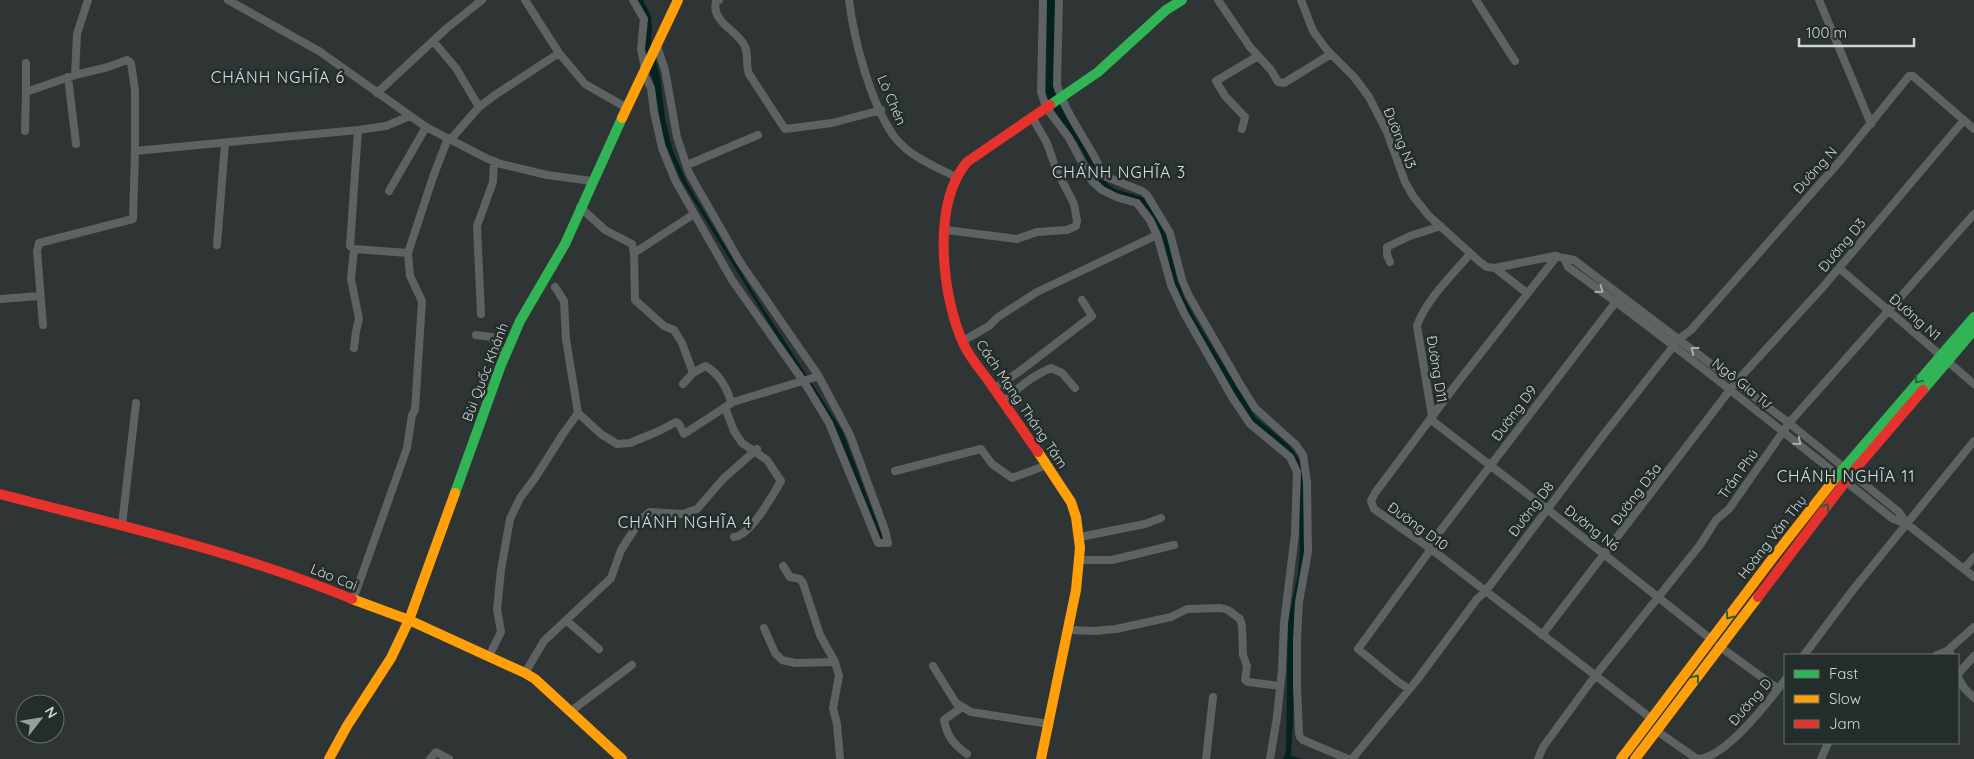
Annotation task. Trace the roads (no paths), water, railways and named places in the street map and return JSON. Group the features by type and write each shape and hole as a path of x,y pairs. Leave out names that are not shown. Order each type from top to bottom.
{"street":[{"path":"76,144 71,76 77,34 88,0"},
{"path":"228,0 319,51 426,127 494,161 547,175 592,181"},
{"path":"377,93 433,41 482,0"},
{"path":"525,0 559,53 584,84 627,108"},
{"path":"633,0 644,19 641,50 645,72 651,88 662,148 675,180 732,280 803,380 830,423 878,542 888,543 850,435 818,375 740,262 689,173 677,137 667,81 656,48"},
{"name":"Bùi Quốc Khánh","path":"332,758 347,726 391,658 409,620 504,358 520,321 565,244 592,181 678,0"},
{"path":"719,0 716,1 715,6 718,19 744,43 747,52 745,65 749,74 785,129 832,123 881,110"},
{"name":"Lò Chén","path":"849,0 853,27 875,98 893,135 919,159 956,178"},
{"path":"1043,0 1041,92 1047,106 1069,138 1092,181 1102,190 1116,197 1137,203 1150,220 1157,235 1171,285 1184,313 1232,397 1250,424 1290,457 1297,472 1296,528 1284,623 1280,684 1270,759"},
{"path":"1059,0 1057,85 1060,98 1092,149 1104,176 1142,191 1148,197 1170,233 1188,296 1255,408 1296,444 1303,455 1307,482 1308,552 1299,602 1297,684 1300,737 1303,740 1350,759"},
{"path":"1060,98 1098,72 1166,10 1182,0"},
{"path":"1218,0 1278,82 1281,83 1293,78 1332,54"},
{"name":"Đường N3","path":"1301,0 1313,31 1354,77 1369,97 1387,132 1405,182 1413,196 1470,254 1487,267 1495,268 1527,293"},
{"path":"1476,0 1516,61"},
{"path":"1819,0 1871,124"},
{"path":"433,41 456,68 479,107"},
{"path":"353,600 407,448 412,415 415,410 422,301 410,276 408,253 433,177 449,138 479,107 559,53"},
{"path":"1242,129 1245,117 1225,96 1216,81 1258,56"},
{"path":"26,92 71,76 108,67 127,60 131,63 134,90 135,151 133,219 39,243 37,251 43,325"},
{"path":"25,131 26,63"},
{"name":"Đường N","path":"1674,346 1679,339 1691,330 1871,124 1909,76 1913,76 1974,129"},
{"name":"Cách Mạng Tháng Tám","path":"1043,759 1080,560 1080,538 1076,517 1071,502 963,341 950,305 945,263 946,230 950,200 956,178 967,162 1060,98"},
{"path":"135,151 358,130 386,126 410,116"},
{"path":"946,230 967,231 1017,239 1037,232 1067,230 1076,226 1074,204 1056,170 1047,143 1032,117"},
{"name":"Đường D3","path":"1730,390 1839,268 1964,120"},
{"path":"389,191 426,127"},
{"path":"358,130 349,245 354,249 408,253"},
{"path":"687,165 758,136"},
{"path":"217,245 225,143"},
{"path":"481,314 477,226 493,182 494,161"},
{"path":"1137,203 1148,197"},
{"path":"580,207 605,230 632,244 634,253 635,300 664,326 674,330 682,343 693,373"},
{"path":"634,253 694,214"},
{"name":"Trần Phú","path":"1538,759 1543,747 1595,676 1700,545 1716,520 1729,509 1789,423 1974,214"},
{"path":"1390,262 1387,255 1387,247 1410,236 1441,226"},
{"path":"963,341 989,326 998,317 1037,292 1157,235"},
{"path":"354,249 351,279 359,320 354,348"},
{"name":"Đường D11","path":"1431,418 1417,326 1420,318 1445,283 1470,254"},
{"path":"1495,268 1561,257"},
{"name":"Ngô Gia Tự","path":"1561,257 1574,260 1621,294 1789,423 1893,519 1907,524 1974,577"},
{"name":"Ngô Gia Tự","path":"1561,257 1568,267 1616,301 1784,431 1845,474"},
{"name":"Đường D10","path":"1561,257 1527,293 1431,418 1371,501 1374,509 1429,548 1652,719"},
{"name":"Đường N1","path":"1839,268 1974,384"},
{"path":"555,287 564,301 566,339 578,413 613,442 621,444 630,443 676,422 684,434 728,405 816,377"},
{"name":"Đường D9","path":"1409,689 1358,649 1429,548 1621,294"},
{"path":"0,299 40,296"},
{"path":"994,389 1092,316 1082,300"},
{"name":"Hoàng Văn Thụ","path":"1621,759 1652,719 1678,692 1845,474 1943,358 1974,317"},
{"name":"Hoàng Văn Thụ","path":"1943,358 1974,330"},
{"path":"476,335 492,338 504,358"},
{"name":"Đường D8","path":"1350,759 1409,689 1674,346"},
{"path":"683,384 693,373 705,366 710,369 727,389 728,405 734,431 742,443 755,450 772,466 781,482 759,516 742,535 734,537"},
{"path":"1003,402 1036,375 1051,368 1062,374 1076,388"},
{"name":"Đường D3a","path":"1542,636 1730,390"},
{"path":"122,525 136,403"},
{"path":"489,656 501,632 497,609 501,570 510,519 520,498 578,413"},
{"name":"Đường N6","path":"1431,418 1715,643 1778,689"},
{"path":"1263,435 1273,422"},
{"path":"1805,654 1852,591 1974,440"},
{"path":"896,471 981,449 992,464 1012,478 1047,465"},
{"path":"525,673 544,641 611,578 621,550 641,519 650,512 683,514 697,509 724,479 755,450"},
{"name":"Lào Cai","path":"0,494 122,525 239,558 308,581 353,600 409,620 535,679 622,759"},
{"path":"1080,538 1145,524 1161,518"},
{"path":"1296,528 1307,529"},
{"path":"1080,560 1112,560 1174,546"},
{"path":"1964,570 1974,557"},
{"path":"783,566 790,577 800,579 803,583 820,635 835,662 838,688 833,708 837,724 840,759"},
{"path":"1068,630 1095,631 1116,629 1171,618 1187,610 1221,608 1228,610 1240,619 1247,666 1245,680 1248,682 1297,684"},
{"path":"566,620 600,649"},
{"path":"1949,653 1974,627"},
{"path":"764,628 775,653 782,660 795,663 835,662"},
{"path":"1959,675 1974,656"},
{"path":"571,711 632,665"},
{"path":"933,666 956,703 971,712 1049,724"},
{"path":"1959,678 1965,689 1974,698"},
{"name":"Đường D","path":"1657,731 1698,759 1704,759 1722,748 1746,728 1784,681"},
{"name":"Hoàng Văn Thụ","path":"1635,759 1657,731 1678,692"},
{"path":"1206,759 1213,697"},
{"path":"962,707 944,720 946,732 954,745 967,754"},
{"path":"1636,740 1645,746"},
{"path":"1820,759 1828,744"},
{"path":"430,759 436,752 449,759"}],"water":[{"path":"636,0 643,0 651,16 651,43 660,77 665,119 673,151 687,183 753,292 842,430 884,541 881,540 840,439 681,180 663,139 653,80 643,55 644,36"},
{"path":"1047,0 1057,0 1056,91 1107,183 1115,189 1142,197 1151,205 1170,241 1183,295 1195,318 1255,417 1289,445 1303,465 1307,548 1294,622 1294,701 1291,756 1303,759 1283,759 1286,752 1288,622 1298,574 1300,548 1297,465 1250,421 1177,297 1164,243 1146,209 1102,187 1077,142 1059,119 1046,97"}],"district":[{"name":"CHÁNH NGHĨA 6","path":"278,77"},
{"name":"CHÁNH NGHĨA 3","path":"1119,172"},
{"name":"CHÁNH NGHĨA 11","path":"1846,476"},
{"name":"CHÁNH NGHĨA 4","path":"685,522"}]}
